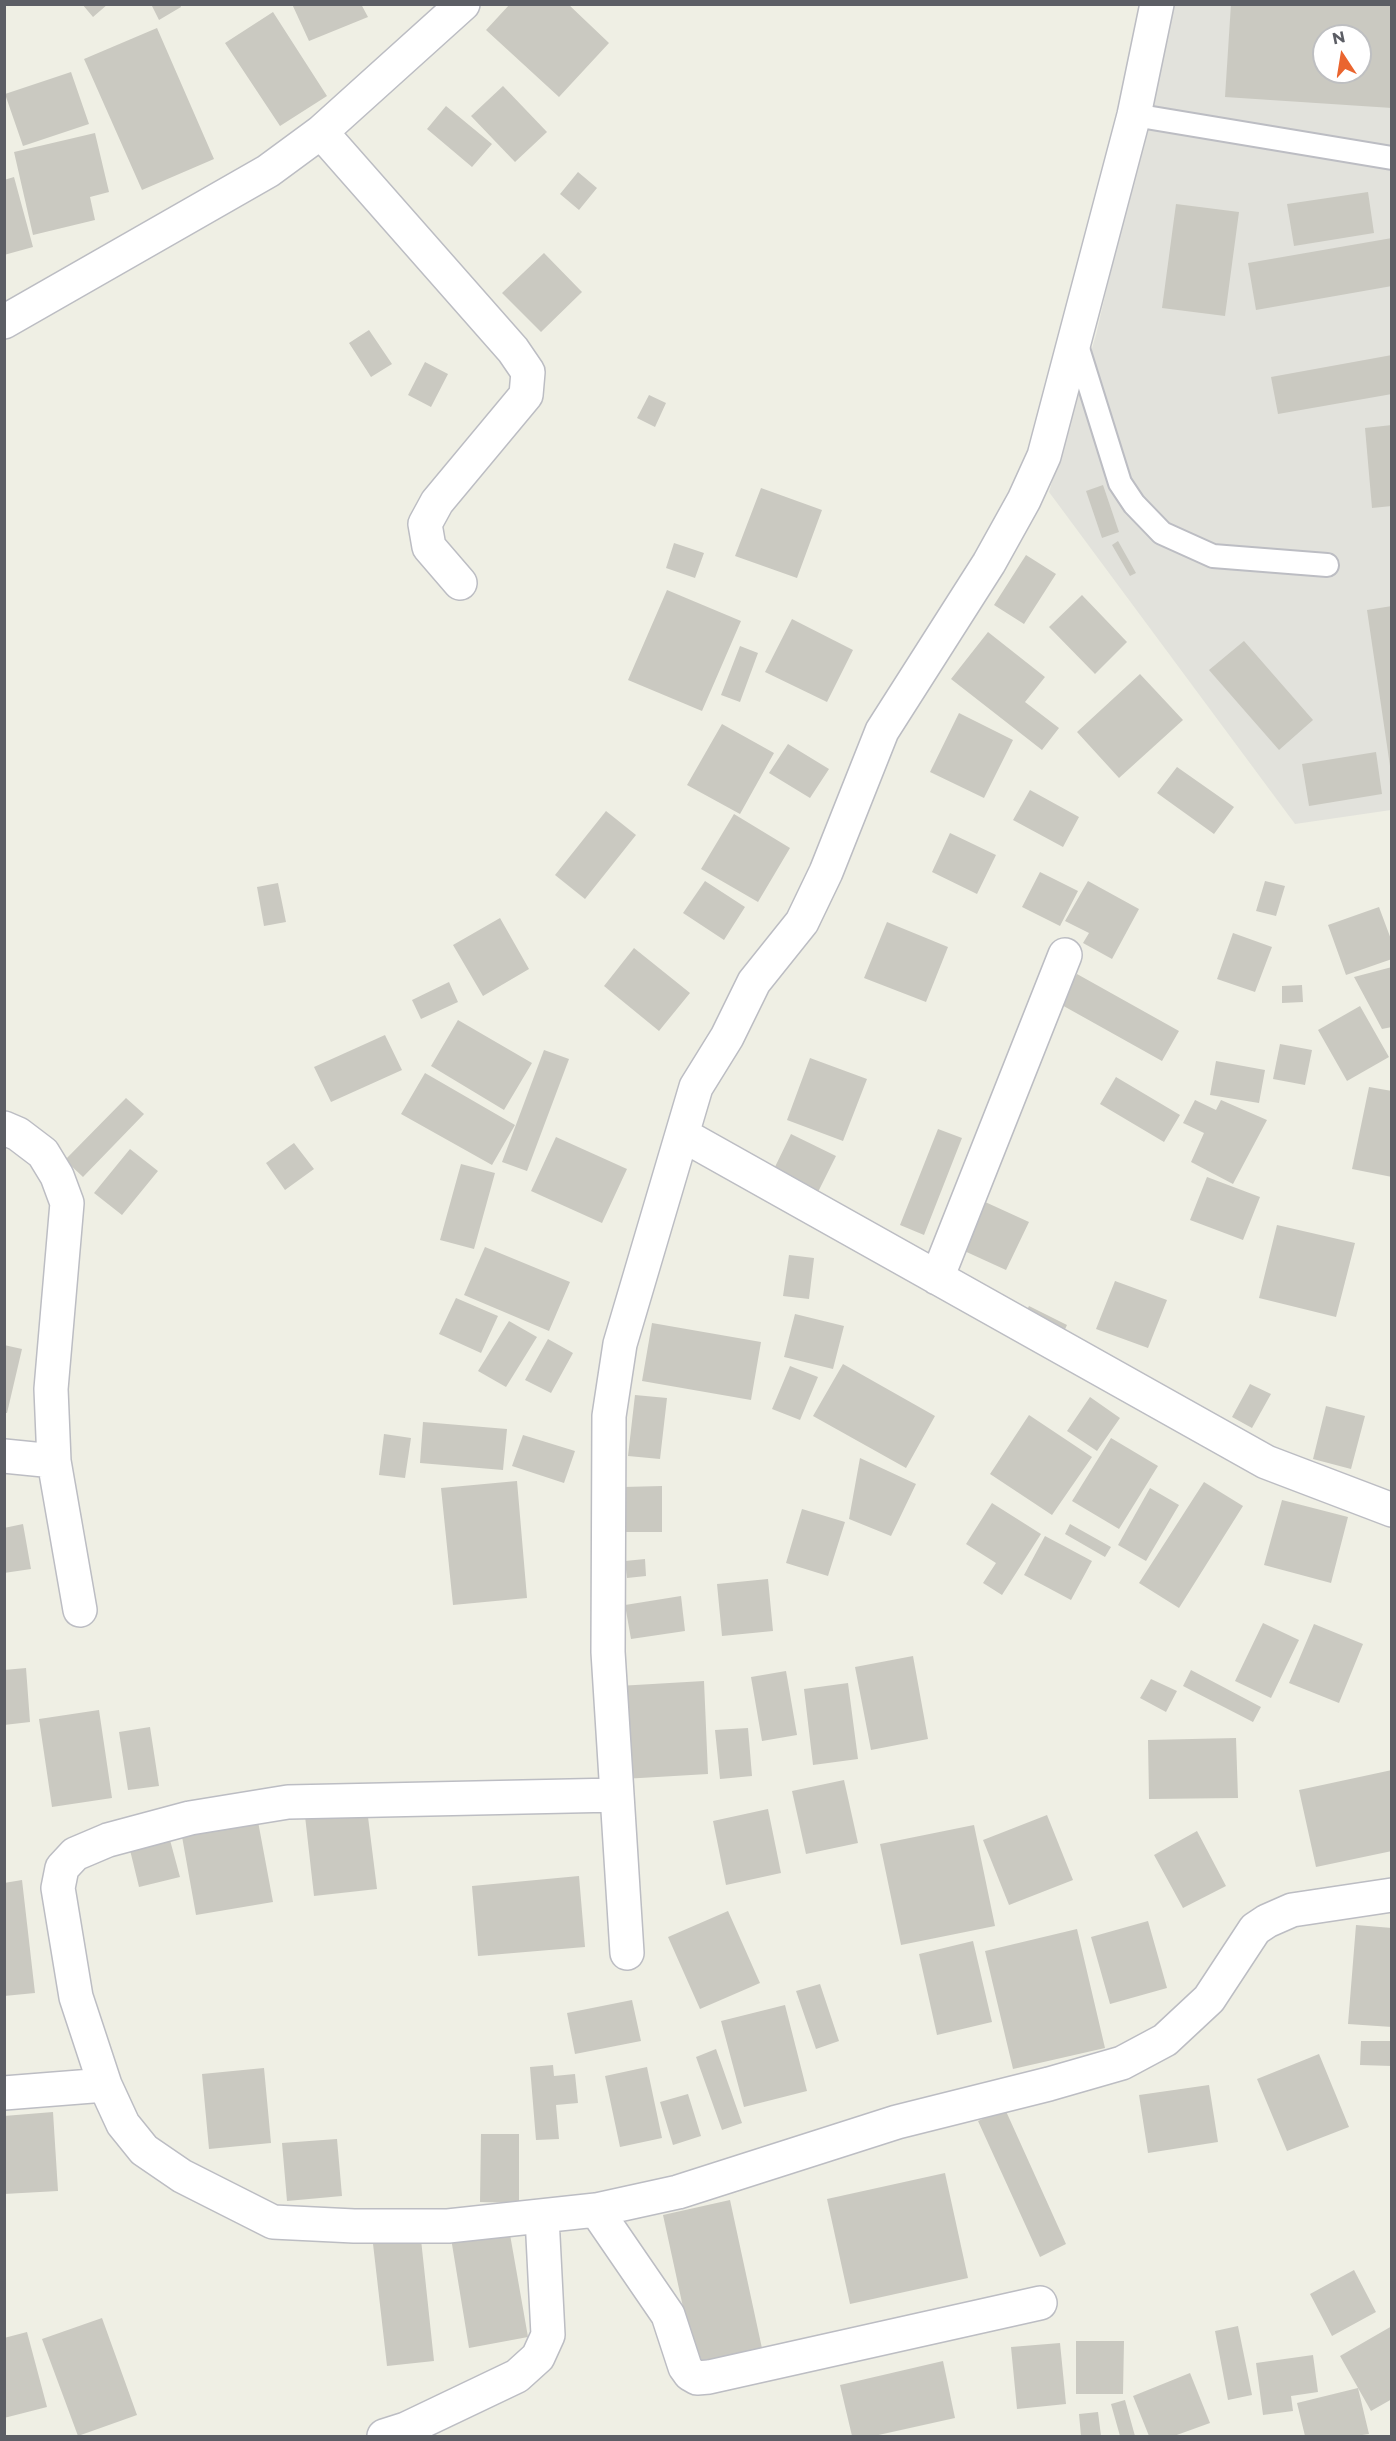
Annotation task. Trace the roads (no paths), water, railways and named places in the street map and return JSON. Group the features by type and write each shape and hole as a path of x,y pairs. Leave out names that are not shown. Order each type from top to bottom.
{"street":[{"path":"4,322 268,171 321,132 463,4"},
{"path":"627,1953 608,1652 609,1416 620,1344 696,1087 727,1037 754,982 802,922 882,731 989,563 1024,500 1044,456 1134,115 1157,4"},
{"path":"321,132 513,350 528,372 526,395 437,502 425,524 429,548 460,584"},
{"path":"937,1278 1065,955"},
{"path":"4,1128 18,1134 43,1153 57,1176 67,1203 51,1389 54,1461 80,1610"},
{"path":"683,1135 1266,1462 1392,1510"},
{"path":"4,1456 54,1461"},
{"path":"617,1795 288,1802 190,1818 108,1840 75,1854 62,1868 58,1888 76,1997 105,2085 123,2124 144,2150 182,2176 273,2222 354,2226 448,2226 596,2210 678,2192 897,2122 1049,2085 1122,2063 1165,2040 1209,1999 1255,1929 1267,1921 1292,1910 1392,1895"},
{"path":"4,2093 105,2085"},
{"path":"596,2210 668,2315 685,2367 696,2378 1040,2303"},
{"path":"384,2436 406,2429 517,2376 537,2357 548,2335 542,2217"}],"lane":[{"path":"1134,115 1392,158"},
{"path":"1075,338 1120,483 1134,504 1162,533 1213,556 1327,565"}]}
